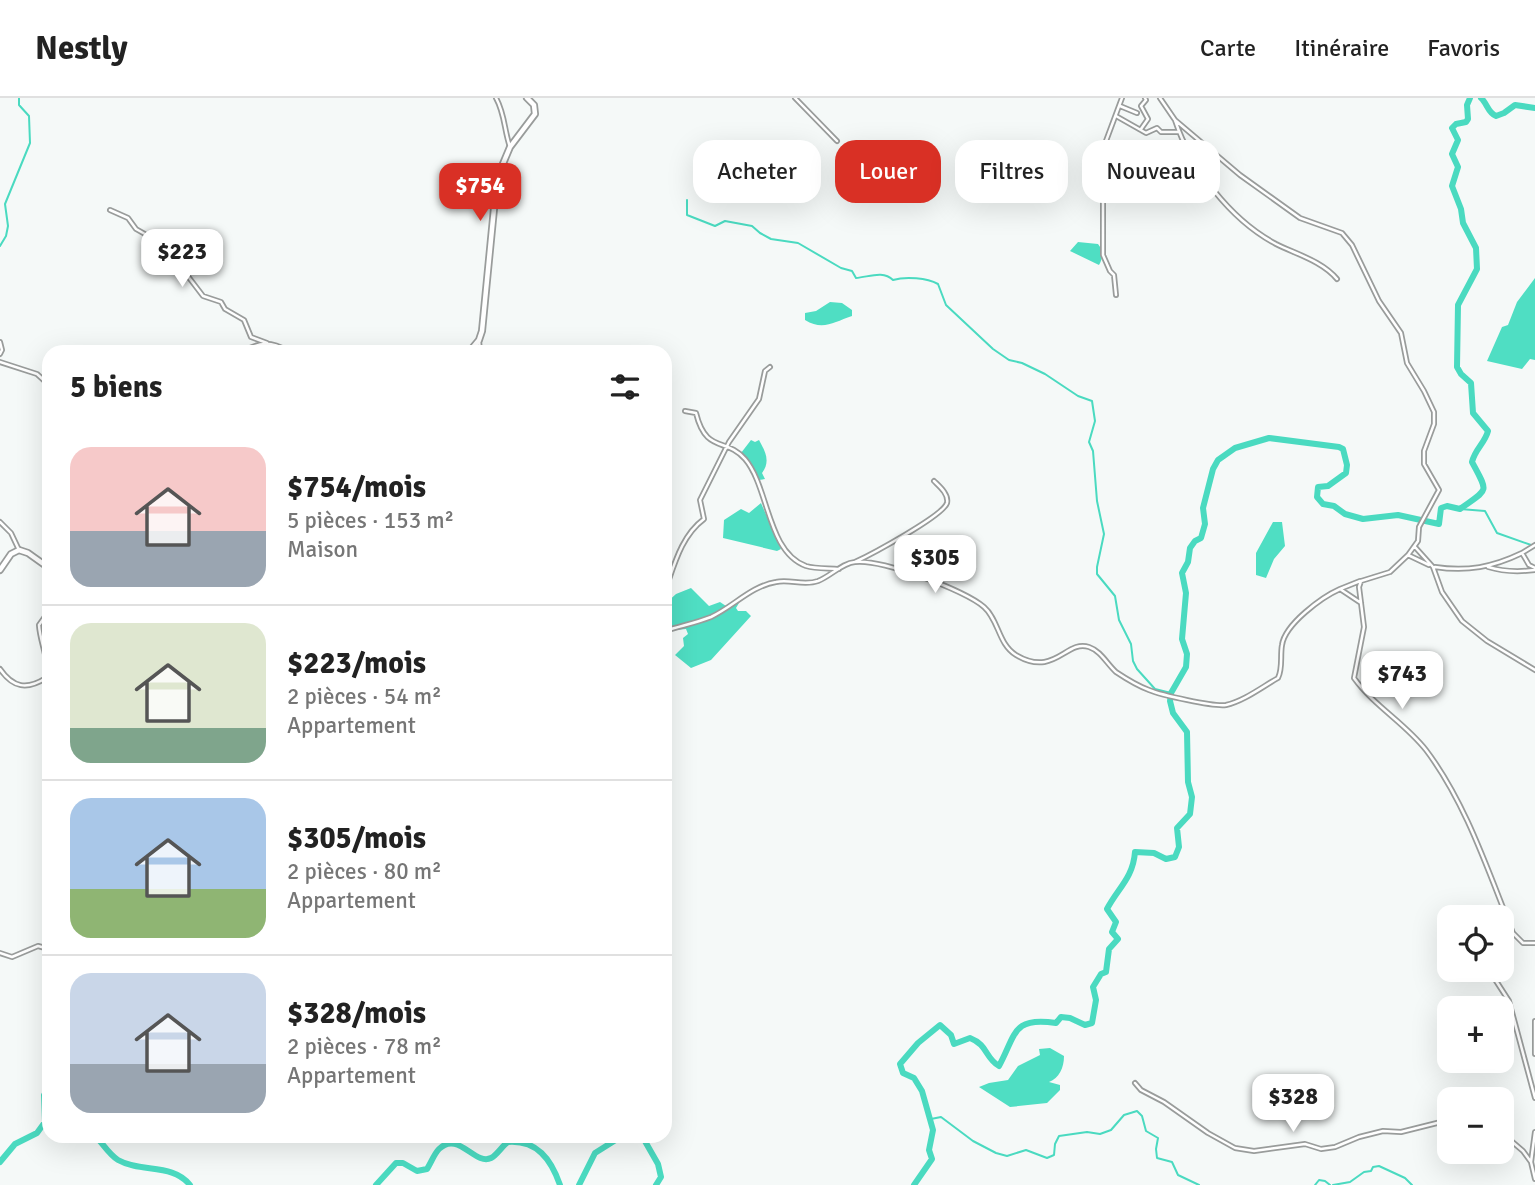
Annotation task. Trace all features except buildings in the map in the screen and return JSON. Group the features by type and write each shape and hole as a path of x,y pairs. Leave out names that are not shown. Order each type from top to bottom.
{"main road":[{"path":"475,345 480,340 497,178 510,147 534,114 534,105 527,98"},
{"path":"257,345 268,344"},
{"path":"0,570 11,554 19,550 24,550 42,563"}],"street":[{"path":"496,98 503,114 510,147"},
{"path":"796,98 836,140"},
{"path":"1116,295 1114,275 1104,255 1103,149 1122,98"},
{"path":"1141,129 1148,119 1141,106 1145,98"},
{"path":"855,562 919,575 975,601 985,607 993,618 1003,643 1025,660 1046,662 1061,657 1070,649 1089,647 1116,671 1147,689 1212,705 1226,705 1278,678 1282,642 1289,628 1324,597 1390,572 1415,547 1419,527 1439,490 1424,464 1424,451 1435,416 1407,363 1401,332 1380,301 1352,245 1342,233 1300,218 1240,175 1175,120 1160,98"},
{"path":"1120,106 1137,113"},
{"path":"1116,116 1146,132 1157,128 1161,132 1179,132"},
{"path":"1175,120 1186,149 1206,182 1256,233 1327,268 1337,279"},
{"path":"110,210 128,218 136,229 152,238 203,296 220,302 225,309 244,320 251,337 268,344"},
{"path":"480,340 480,345"},
{"path":"0,342 0,354"},
{"path":"0,362 37,374 42,379"},
{"path":"672,572 680,551 698,523 704,519 700,500 735,432 759,399 765,371 770,366"},
{"path":"685,411 696,413 698,423 708,439 744,458 787,553 806,566 839,569"},
{"path":"672,629 711,617 743,596 776,582 817,581 911,532 947,502 946,494 933,481"},
{"path":"0,522 11,533 19,550"},
{"path":"1488,567 1535,545"},
{"path":"1415,547 1433,567 1442,592 1462,621 1487,641 1535,670"},
{"path":"1522,553 1529,565 1535,569"},
{"path":"1408,555 1433,567 1464,570 1479,566 1520,572 1535,569"},
{"path":"1361,581 1359,587 1363,604 1362,639 1354,678 1365,694 1423,746 1438,767 1474,838 1502,905"},
{"path":"1340,589 1363,604"},
{"path":"42,621 39,625 42,646"},
{"path":"0,669 8,680 23,686 35,685 42,681"},
{"path":"1514,934 1523,943 1535,943"},
{"path":"0,953 12,957 38,946 42,947"},
{"path":"1497,982 1509,1000 1535,1098"},
{"path":"1535,1021 1535,1054"},
{"path":"1135,1083 1141,1090 1164,1102 1208,1133 1235,1148 1254,1151 1305,1144 1321,1149 1335,1147 1383,1131 1401,1132 1437,1123"},
{"path":"1535,1132 1531,1162 1535,1179"},
{"path":"1514,1143 1531,1162"}],"green space":[{"path":"1078,242 1098,244 1102,254 1099,265 1070,251"},
{"path":"1535,278 1535,360 1530,359 1522,369 1487,361 1502,327 1508,325 1517,302"},
{"path":"830,302 842,303 852,310 852,316 823,325 805,320 805,313 816,311"},
{"path":"751,440 759,440 765,452 767,460 762,473 765,479 759,480 749,460 741,453"},
{"path":"761,503 781,549 777,551 723,538 724,520 741,509 749,513"},
{"path":"1273,522 1282,522 1285,546 1274,559 1266,578 1256,575 1256,553"},
{"path":"691,588 709,606 720,602 726,606 739,603 736,608 738,611 746,611 751,616 711,660 691,668 675,655 684,646 683,638 688,634 686,629 672,630 672,598"},
{"path":"1050,1048 1064,1056 1064,1060 1058,1075 1049,1082 1060,1085 1060,1090 1047,1103 1010,1107 979,1087 1008,1080 1018,1066 1040,1055 1039,1049"}],"waterway":[{"path":"0,246 8,226 5,204 30,143 29,116 19,105 19,98"},
{"path":"914,1185 932,1159 929,1150 933,1130 922,1091 914,1078 903,1073 900,1064 918,1043 940,1025 951,1035 954,1044 970,1038 980,1044 999,1066 1017,1030 1023,1025 1031,1022 1056,1023 1061,1017 1085,1025 1092,1023 1096,1000 1093,987 1101,974 1106,972 1109,949 1118,939 1112,932 1116,922 1107,909 1128,876 1135,852 1154,853 1166,859 1175,857 1179,847 1177,828 1190,814 1192,797 1188,782 1187,732 1173,713 1170,701 1171,693 1186,667 1187,654 1182,639 1186,593 1182,573 1188,562 1190,548 1201,538 1205,524 1203,508 1218,460 1235,448 1269,438 1339,447 1343,449 1346,473 1328,486 1318,487 1317,497 1323,504 1363,519 1398,515 1439,524 1441,508 1447,506 1460,509 1483,490 1472,462 1488,431 1473,413 1471,383 1457,367 1458,305 1477,269 1476,248 1463,223 1452,186 1458,167 1452,154 1458,140 1452,128 1468,119 1467,105 1470,98"},
{"path":"1481,98 1496,116 1515,105 1535,108"},
{"path":"687,200 687,215 715,226 725,221 752,226 771,239 798,243 841,268 852,271 856,278 885,275 893,280 916,278 938,284 946,305 993,349 1009,360 1045,374 1078,396 1092,401 1095,421 1089,442 1093,451 1097,501 1104,534 1097,574 1115,596 1119,620 1131,644 1137,669 1155,689 1171,693"},
{"path":"1460,509 1485,511 1497,533 1534,546"},
{"path":"931,1119 941,1117 973,1141 996,1153 1007,1156 1026,1150 1047,1158 1054,1155 1059,1136 1087,1132 1100,1134 1111,1130 1124,1115 1137,1111 1142,1116 1146,1131 1158,1138 1157,1158 1172,1162 1178,1175 1199,1185"},
{"path":"0,1162 15,1144 37,1133 42,1126"},
{"path":"102,1143 118,1160 175,1174 190,1185"},
{"path":"376,1185 396,1163 403,1163 417,1171 427,1169 437,1151 446,1144 460,1146 485,1159 493,1157 507,1143"},
{"path":"522,1143 535,1148 547,1159 560,1185"},
{"path":"579,1185 595,1153 611,1143"},
{"path":"646,1143 658,1164 661,1177 656,1185"},
{"path":"1333,1185 1350,1182 1379,1166 1405,1178 1412,1185"},
{"path":"1315,1185 1319,1180 1330,1185"}]}
